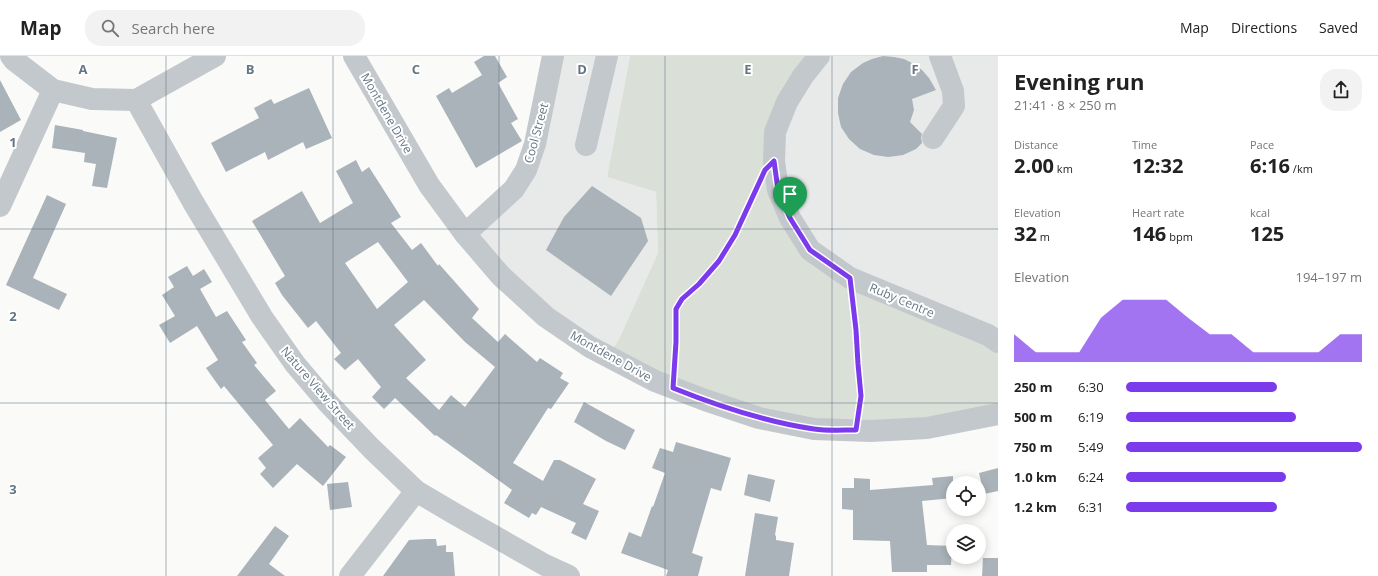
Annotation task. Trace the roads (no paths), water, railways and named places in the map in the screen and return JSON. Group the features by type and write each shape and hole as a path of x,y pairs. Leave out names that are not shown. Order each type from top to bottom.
{"street":[{"path":"11,56 14,60 53,90 92,99 136,100 215,56"},
{"name":"Montdene Drive","path":"354,56 429,185 466,234 501,276 546,317 590,347 655,381 705,400 759,418 814,429 871,431 927,428 998,414"},
{"name":"Cool Street","path":"466,234 514,189 526,170 536,144 554,56"},
{"path":"586,145 607,56"},
{"name":"Ruby Centre","path":"820,56 803,76 787,102 775,132 774,161 778,190 790,218 810,250 850,278 988,335 998,342"},
{"path":"933,138 954,106 953,91 940,56"},
{"path":"0,206 53,90"},
{"name":"Nature View Street","path":"136,100 262,317 295,364 328,403 372,449 416,490 545,565 569,576"},
{"path":"350,576 416,490"}]}
